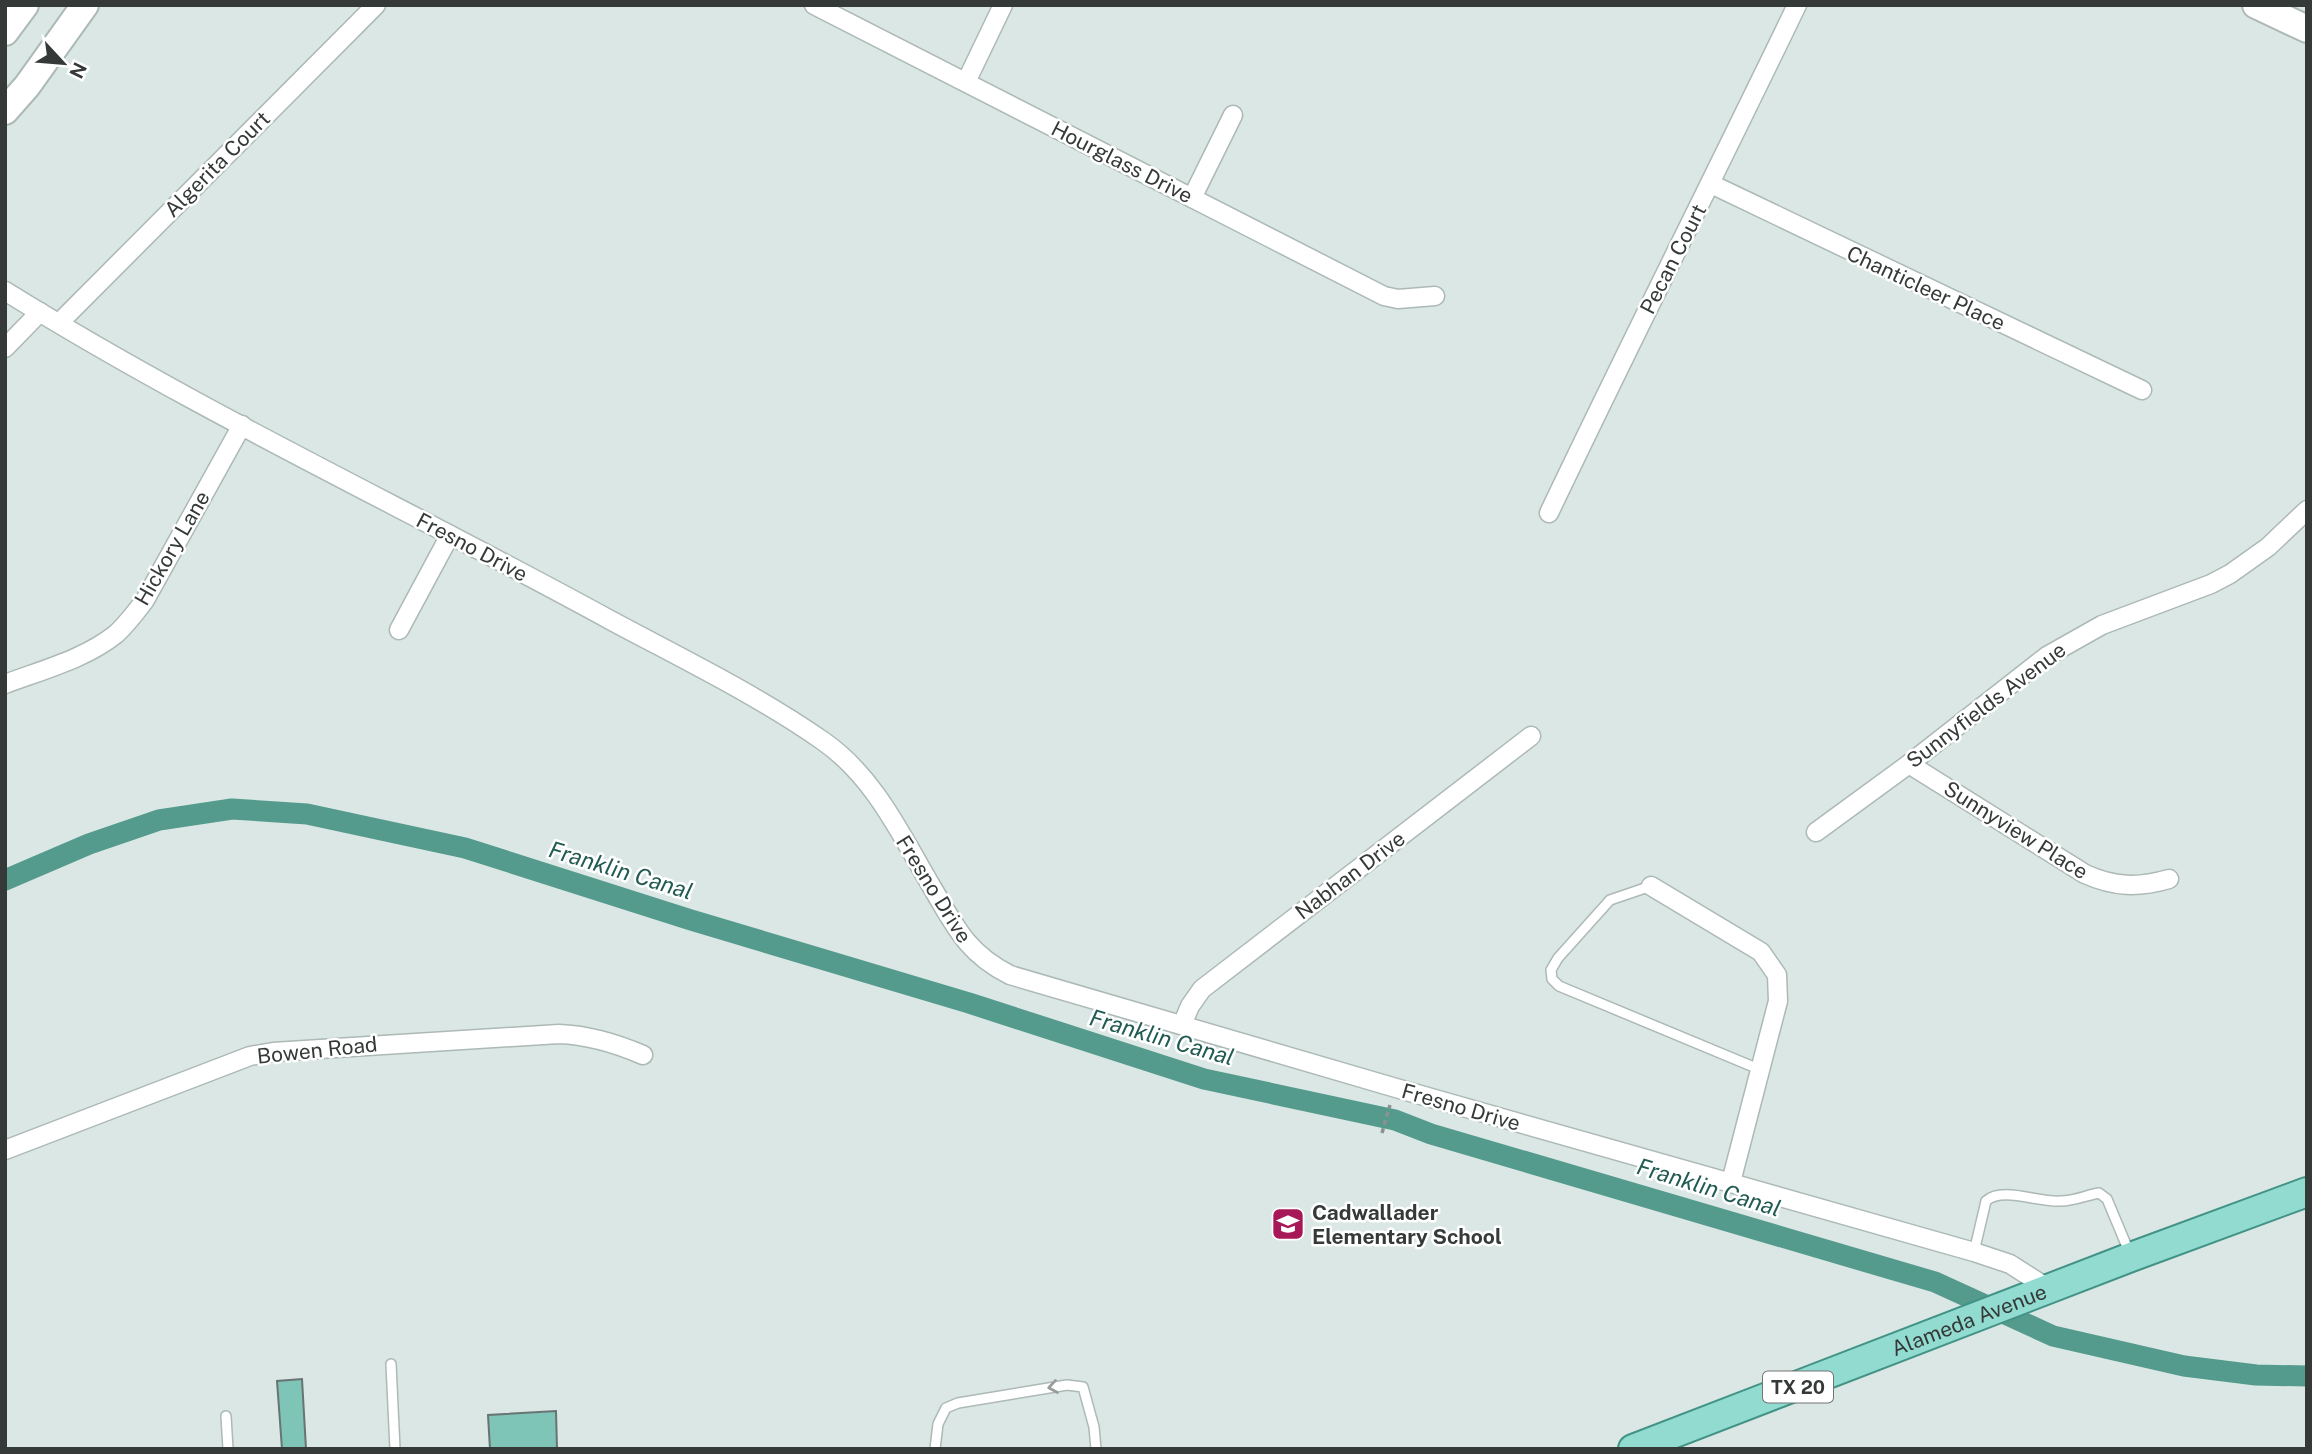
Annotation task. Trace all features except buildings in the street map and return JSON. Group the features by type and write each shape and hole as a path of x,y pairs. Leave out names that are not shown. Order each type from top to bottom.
{"main road":[{"path":"5,32 25,5"},
{"path":"5,111 27,86 86,5"},
{"path":"2256,5 2307,29"},
{"name":"Alameda Avenue","path":"1633,1449 2307,1192"}],"street":[{"name":"Algerita Court","path":"59,323 376,5"},
{"name":"Hourglass Drive","path":"814,5 1384,296 1398,299 1435,296"},
{"path":"966,82 1003,5"},
{"name":"Pecan Court","path":"1549,513 1627,347 1711,184 1797,5"},
{"path":"1192,198 1233,115"},
{"name":"Chanticleer Place","path":"1711,184 2142,390"},
{"name":"Fresno Drive","path":"5,291 242,425 577,601 795,721 831,746 856,768 879,798 963,940 995,967 1010,975 1974,1252 2010,1264 2041,1292"},
{"path":"5,348 40,312"},
{"name":"Hickory Lane","path":"5,684 86,653 118,632 130,620 145,600 242,425"},
{"name":"Sunnyfields Avenue","path":"1816,832 1909,764 2047,656 2102,625 2211,584 2230,574 2269,547 2307,510"},
{"path":"399,630 450,536"},
{"name":"Nabhan Drive","path":"1182,1025 1189,1006 1202,989 1531,736"},
{"name":"Sunnyview Place","path":"1909,764 2085,874 2126,886 2148,885 2169,879"},
{"path":"1651,886 1761,952 1774,968 1779,983 1778,1001 1731,1182"},
{"name":"Bowen Road","path":"5,1150 250,1056 273,1052 580,1034 613,1042 643,1055"}],"lane":[{"path":"1651,886 1610,900 1558,958 1553,965 1552,979 1559,986 1761,1070"},
{"path":"1974,1252 1986,1201 1992,1196 2001,1194 2057,1202 2099,1193 2107,1199 2131,1257"},
{"path":"391,1364 395,1449"},
{"path":"936,1449 938,1424 946,1408 958,1403 1067,1385 1083,1387 1094,1427 1096,1449"},
{"path":"226,1416 228,1449"}],"path":[{"path":"1382,1133 1391,1102"}],"waterway":[{"name":"Franklin Canal","path":"5,880 89,844 159,820 232,809 307,814 465,848 691,920 969,1003 1204,1079 1395,1120 1431,1134 1935,1282 2053,1336 2184,1366 2256,1375 2307,1376"}],"place":[{"name":"Cadwallader Elementary School","path":"1288,1224"}]}
